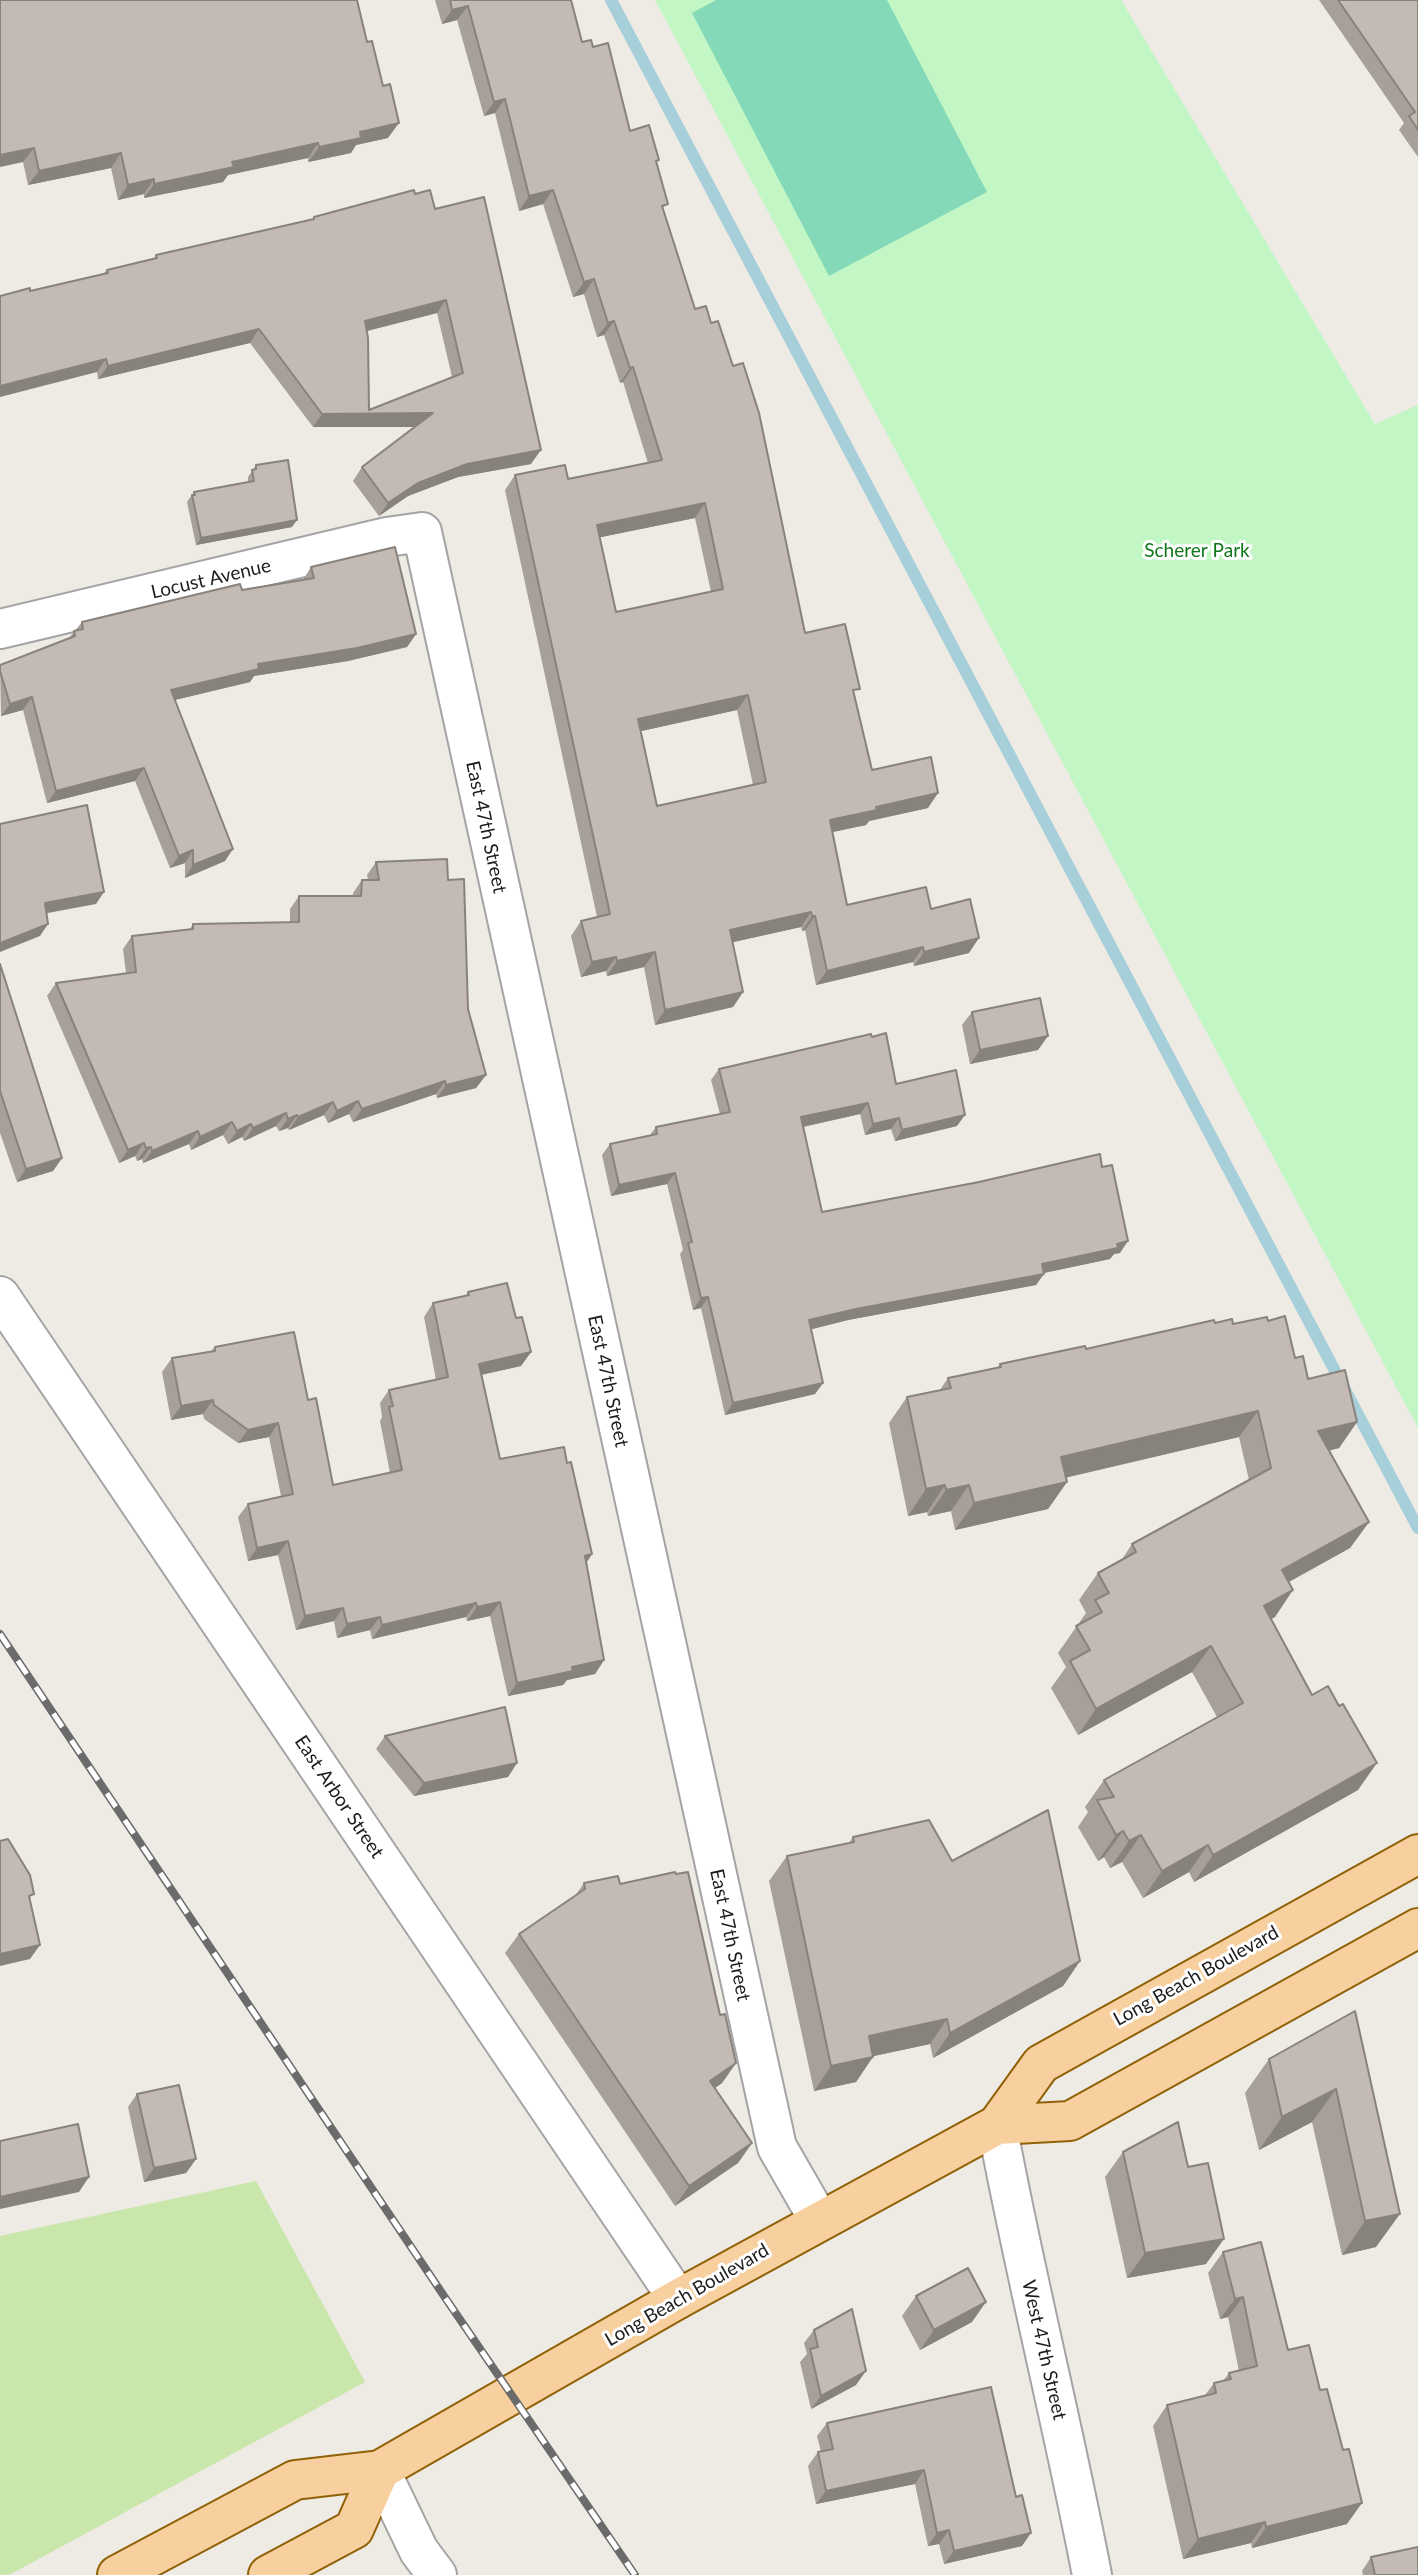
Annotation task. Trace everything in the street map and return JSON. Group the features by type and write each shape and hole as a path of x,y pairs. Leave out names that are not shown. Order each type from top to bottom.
{"main road":[{"name":"Long Beach Boulevard","path":"117,2575 295,2480 380,2470 678,2299 997,2125 1041,2064 1418,1854"},
{"name":"Long Beach Boulevard","path":"997,2125 1070,2122 1418,1928"},
{"path":"268,2575 354,2529 380,2470"}],"street":[{"name":"Locust Avenue","path":"0,629 387,537 422,532"},
{"name":"East 47th Street","path":"422,532 777,2147 819,2221"},
{"name":"East Arbor Street","path":"0,1296 678,2299"},
{"name":"West 47th Street","path":"997,2125 1019,2243 1074,2480 1092,2575"},
{"path":"380,2470 427,2567"}],"green space":[{"name":"Scherer Park","path":"655,0 1121,0 1375,424 1418,405 1418,1428"},
{"path":"716,0 887,0 987,192 829,276 692,13"},
{"path":"256,2181 365,2382 9,2575 0,2575 0,2236"}],"building":[{"path":"0,0 357,0 367,42 372,41 383,86 390,84 399,123 360,132 361,138 319,147 318,143 232,162 234,167 154,184 154,179 128,185 121,153 39,171 34,148 0,155"},
{"path":"450,0 571,0 582,42 591,40 593,47 608,43 630,131 649,125 668,204 662,206 695,309 706,306 711,323 718,321 733,366 743,363 759,413 805,633 845,624 860,689 853,690 872,770 931,757 938,793 830,820 847,905 926,887 931,909 970,899 979,938 924,952 923,947 827,971 815,916 812,916 811,912 730,930 743,992 665,1010 655,952 617,961 616,957 592,962 581,921 610,914 515,475 565,465 568,479 662,460 633,367 630,368 614,321 608,323 594,279 584,282 553,190 529,196 505,99 494,102 468,6 452,10","holes":["705,503 723,589 616,612 597,525","748,695 766,782 657,806 638,719"]},
{"path":"1338,0 1418,0 1418,130 1409,116 1415,112"},
{"path":"414,190 415,194 430,190 435,209 484,197 541,450 467,464 418,483 388,503 362,467 433,413 322,414 259,329 108,366 106,359 0,386 0,296 108,273 107,270 157,258 156,255","holes":["446,300 463,373 369,410 368,338 365,321"]},
{"path":"288,460 297,520 201,538 192,495 195,495 194,492 254,481 252,470 256,469 256,465"},
{"path":"395,547 416,634 357,648 258,664 259,669 171,690 233,849 193,865 193,850 179,856 144,768 56,791 32,697 10,704 0,665 75,636 74,631 83,629 82,622 240,584 242,590 314,578 311,567"},
{"path":"87,805 104,892 45,903 48,924 0,943 0,824"},
{"path":"447,859 448,880 464,879 468,1009 486,1075 446,1085 445,1081 362,1109 358,1101 337,1111 333,1102 298,1117 297,1115 288,1119 286,1113 253,1128 251,1124 237,1131 232,1122 200,1137 198,1131 152,1151 151,1147 146,1148 144,1143 128,1150 56,983 136,972 132,936 193,929 193,924 299,922 299,896 361,896 362,880 379,880 376,862"},
{"path":"0,964 62,1158 26,1169 0,1091"},
{"path":"1040,998 1048,1036 980,1050 972,1012"},
{"path":"886,1033 896,1084 956,1070 965,1115 902,1130 899,1118 873,1124 868,1103 801,1117 822,1212 979,1182 1100,1154 1102,1167 1112,1165 1128,1241 1117,1244 1118,1248 1042,1264 1044,1274 809,1320 823,1383 733,1403 708,1297 701,1298 688,1243 692,1242 675,1173 619,1185 610,1144 657,1134 656,1127 730,1112 719,1069 871,1034 872,1037"},
{"path":"507,1283 516,1318 522,1317 531,1352 479,1364 500,1459 564,1447 567,1463 571,1462 592,1554 585,1556 604,1660 572,1667 573,1671 517,1683 500,1602 477,1607 476,1603 382,1625 380,1617 347,1624 343,1608 305,1616 288,1541 257,1548 248,1504 293,1494 278,1423 248,1430 214,1405 213,1400 181,1406 172,1358 215,1351 215,1347 294,1332 308,1400 316,1398 333,1485 402,1470 389,1407 393,1406 389,1390 448,1377 433,1303"},
{"path":"1285,1316 1295,1358 1303,1356 1308,1379 1345,1370 1357,1422 1318,1431 1369,1522 1282,1570 1293,1590 1264,1606 1312,1695 1328,1686 1339,1706 1343,1704 1377,1763 1213,1855 1208,1845 1162,1871 1141,1835 1129,1841 1123,1831 1116,1835 1097,1800 1114,1797 1104,1780 1243,1703 1211,1646 1096,1709 1070,1661 1090,1650 1076,1626 1102,1612 1095,1600 1109,1593 1098,1573 1136,1552 1132,1544 1271,1468 1258,1411 1061,1457 1067,1482 974,1503 969,1485 946,1490 945,1485 926,1489 907,1397 951,1388 948,1378 1001,1367 1000,1364 1085,1346 1086,1349 1214,1320 1215,1323 1232,1319 1233,1324 1267,1317 1268,1321"},
{"path":"505,1707 517,1763 424,1783 385,1736"},
{"path":"1048,1810 1080,1961 950,2033 947,2019 869,2036 873,2057 831,2066 787,1856 854,1842 853,1837 929,1820 952,1861"},
{"path":"8,1839 30,1875 34,1894 29,1896 40,1945 0,1954 0,1841"},
{"path":"675,1872 688,1872 720,2015 725,2014 736,2063 710,2081 752,2143 689,2186 519,1934 585,1889 584,1883 618,1876 620,1884"},
{"path":"1355,2011 1400,2214 1365,2221 1336,2089 1282,2117 1269,2059"},
{"path":"179,2085 196,2159 154,2168 137,2094"},
{"path":"1178,2122 1188,2167 1208,2163 1224,2239 1145,2253 1123,2152"},
{"path":"78,2124 89,2177 0,2197 0,2141"},
{"path":"1261,2242 1288,2350 1309,2345 1320,2390 1327,2389 1343,2450 1349,2449 1362,2503 1266,2527 1265,2522 1198,2539 1167,2405 1216,2393 1214,2383 1231,2379 1229,2373 1257,2366 1243,2297 1235,2299 1223,2252"},
{"path":"968,2268 986,2302 934,2330 916,2296"},
{"path":"852,2309 866,2371 821,2396 810,2349 818,2347 814,2330"},
{"path":"991,2387 1016,2497 1022,2495 1031,2533 954,2551 949,2530 937,2533 924,2470 826,2491 818,2452 833,2449 827,2423"},
{"path":"1418,2547 1418,2575 1375,2575 1371,2557"}],"waterway":[{"path":"611,0 1418,1528"}],"railway":[{"path":"0,1634 446,2299 635,2575"}]}
